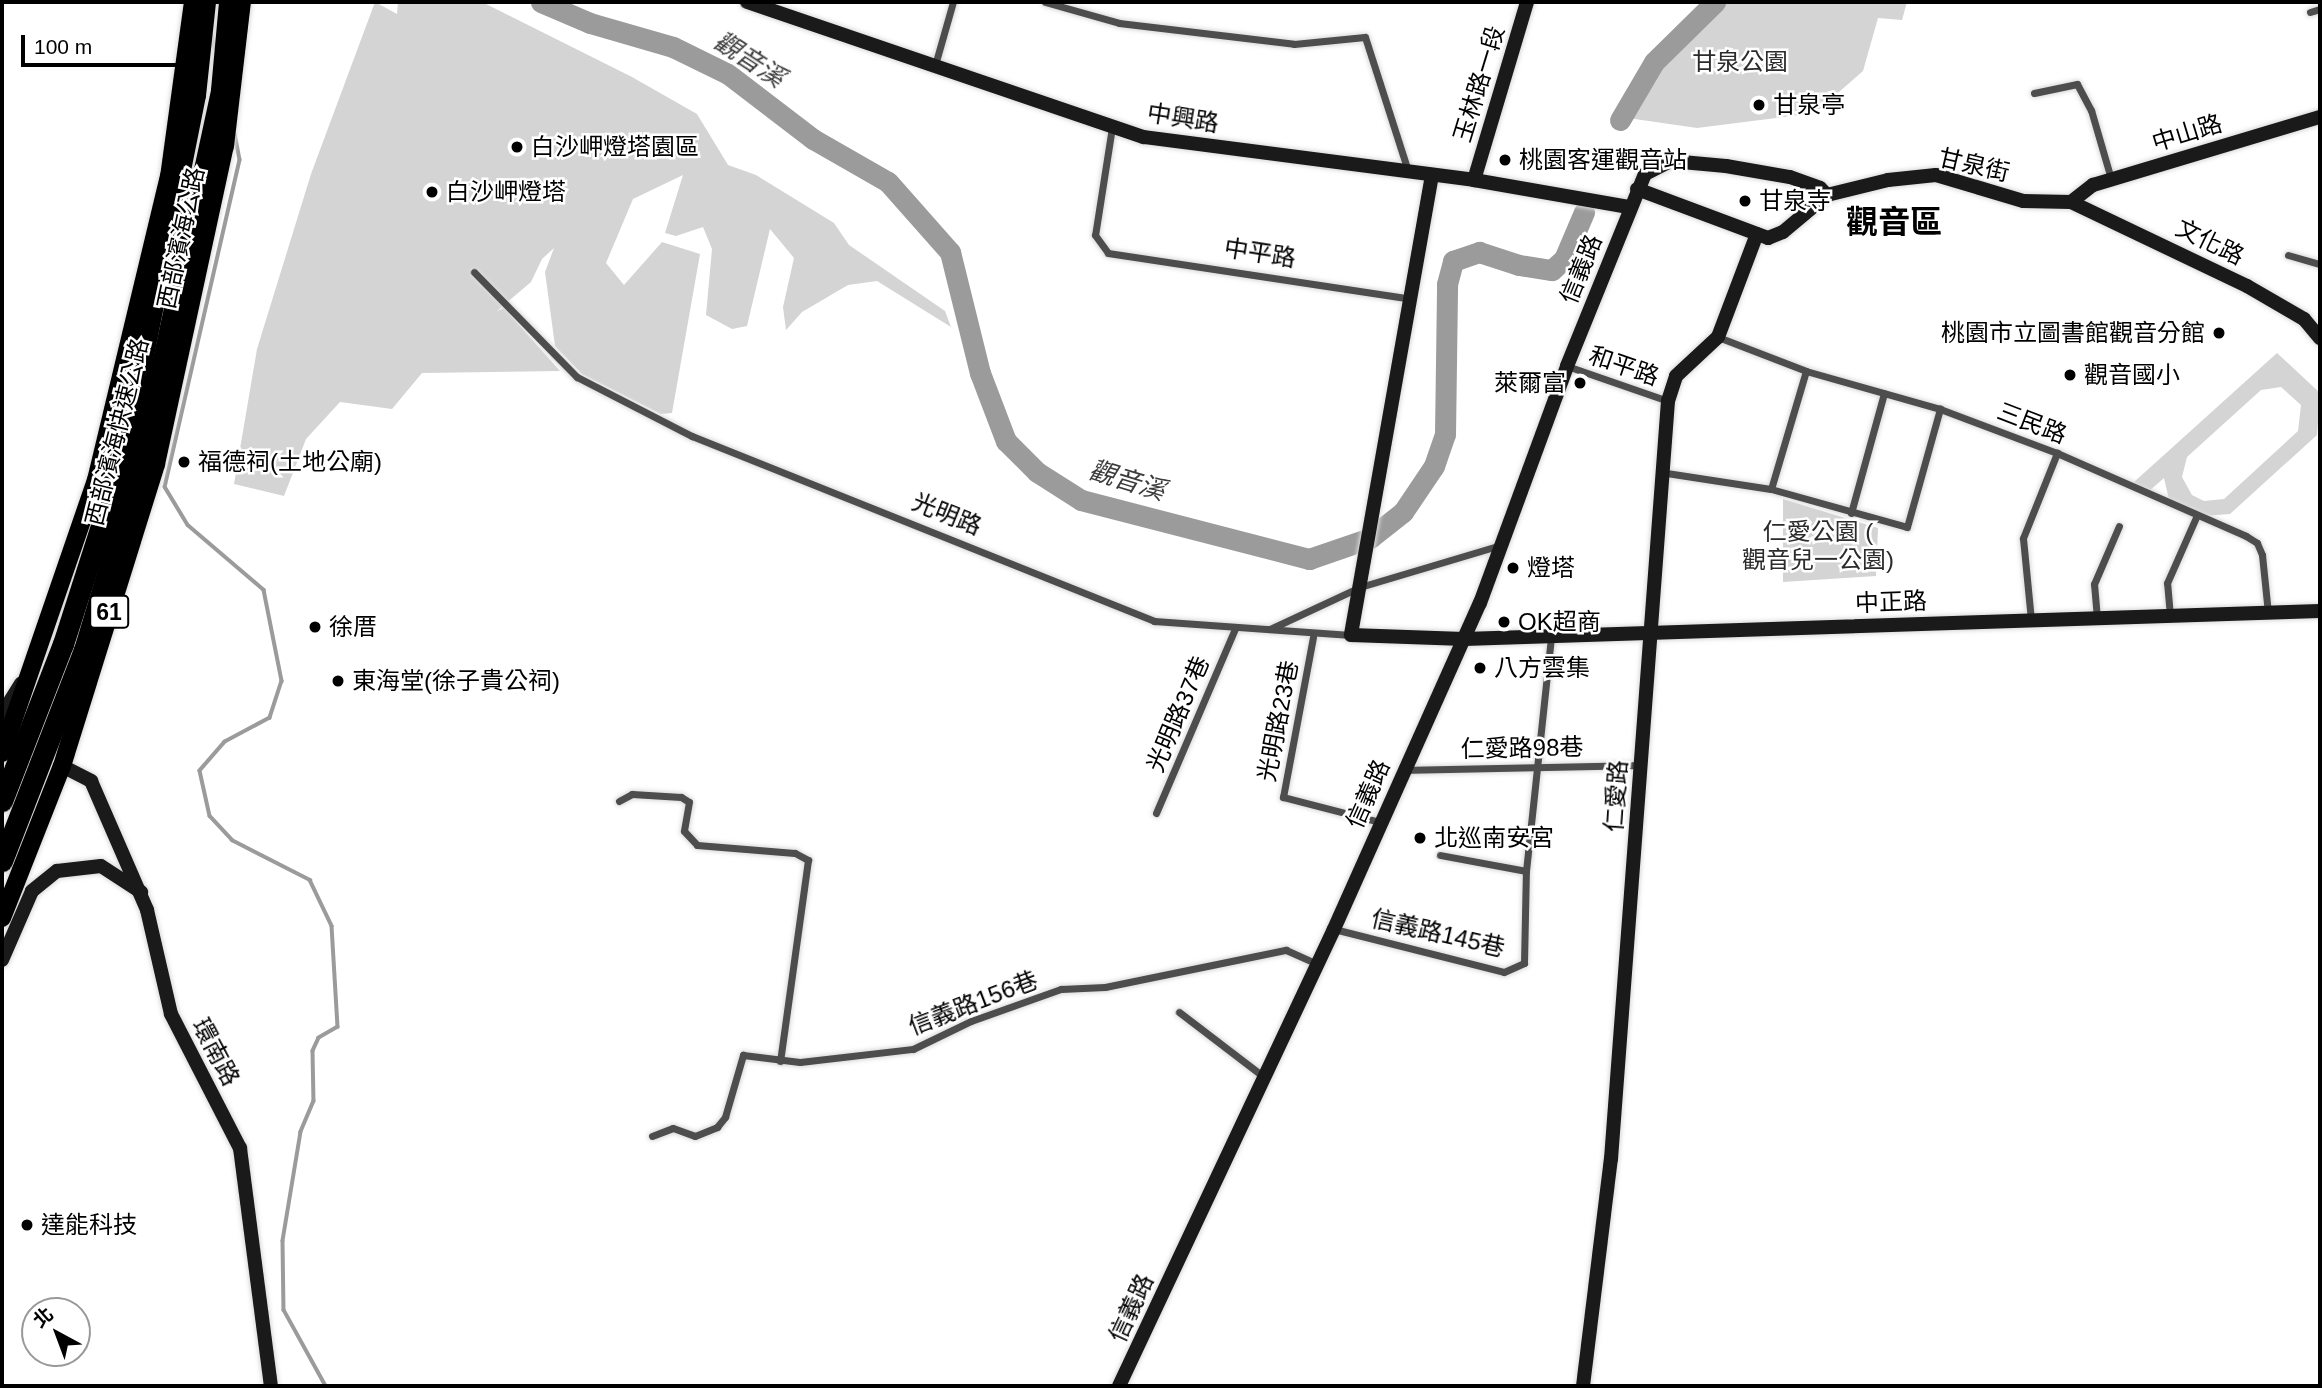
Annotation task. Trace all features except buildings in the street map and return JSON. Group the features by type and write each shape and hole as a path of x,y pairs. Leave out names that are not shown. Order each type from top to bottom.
{"highway":[{"name":"西部濱海快速公路","path":"2,801 64,644 122,460 147,298 195,95 205,2"},
{"name":"西部濱海快速公路","path":"2,861 84,650 141,461 186,298 221,90 229,2"}],"main road":[{"name":"西部濱海公路","path":"3,749 96,480 147,298 169,177 193,2"},
{"name":"西部濱海公路","path":"2,918 62,766 156,464 186,298 225,146 242,2"}],"street":[{"name":"中興路","path":"747,2 1144,137 1474,180 1629,207"},
{"path":"934,65 953,2"},
{"path":"1045,2 1119,23 1294,44 1365,37 1408,172"},
{"name":"玉林路一段","path":"1474,180 1527,2"},
{"path":"2310,12 2320,9"},
{"path":"2034,93 2077,84 2091,110 2111,179"},
{"name":"中山路","path":"2071,202 2093,185 2320,117"},
{"name":"中平路","path":"1112,127 1095,235 1108,253 1412,299"},
{"path":"1629,207 1645,174 1671,161 1770,173 1820,188 1827,195"},
{"path":"1351,635 1432,175"},
{"name":"甘泉街","path":"1758,234 1775,237 1827,195 1936,175 2024,201 2071,202"},
{"path":"1637,189 1758,234"},
{"name":"文化路","path":"2071,202 2247,286 2304,318 2320,338"},
{"name":"信義路","path":"1119,1386 1318,964 1464,639 1629,207"},
{"name":"仁愛路","path":"1583,1386 1611,1159 1651,633 1659,472 1668,401 1676,376 1718,337 1758,234"},
{"path":"2288,255 2320,264"},
{"name":"光明路","path":"474,272 577,377 640,412 1154,621 1235,629 1464,639"},
{"name":"三民路","path":"1718,337 1806,371 1940,409 2057,453 2257,543 2268,613"},
{"name":"和平路","path":"1567,366 1668,401"},
{"path":"1771,489 1806,371"},
{"path":"1851,513 1884,393"},
{"path":"1659,472 1771,489 1908,527 1940,409"},
{"path":"2031,621 2023,538 2057,453"},
{"path":"2170,616 2167,583 2197,515"},
{"path":"2097,618 2094,584 2119,526"},
{"path":"1269,629 1360,587 1502,545"},
{"name":"中正路","path":"1464,639 2320,611"},
{"name":"光明路37巷","path":"1156,813 1235,629"},
{"path":"1440,855 1526,871 1551,636"},
{"name":"光明路23巷","path":"1314,637 1283,797 1380,822"},
{"path":"2,714 31,668"},
{"name":"仁愛路98巷","path":"1404,770 1537,765 1641,765"},
{"name":"環南路","path":"62,766 92,781 141,892 171,1014 240,1148 271,1386"},
{"path":"619,801 632,794 681,797 689,802 684,831 697,845 794,853 808,860 780,1061"},
{"path":"2,960 32,891 57,872 101,866 141,892"},
{"name":"信義路145巷","path":"1334,929 1504,972 1524,963 1526,871"},
{"name":"信義路156巷","path":"652,1136 673,1128 695,1136 717,1127 725,1117 740,1058 746,1055 780,1061 842,1059 913,1049 971,1021 1061,989 1105,986 1286,950 1318,964"},
{"path":"1179,1012 1264,1077"}],"green space":[{"path":"375,2 397,14 398,2 482,2 632,77 697,114 728,165 756,175 834,223 849,245 945,311 951,327 877,281 848,285 802,312 786,330 783,307 794,258 770,229 747,326 732,329 706,315 712,249 703,227 676,236 665,233 683,175 633,199 606,263 624,285 662,242 700,254 672,413 661,414 582,374 555,346 545,272 554,248 542,259 531,282 497,311 504,308 560,371 422,373 392,409 340,402 306,439 284,496 234,484 257,349 311,174"},
{"name":"甘泉公園","path":"1715,2 1907,2 1902,20 1878,18 1863,71 1815,113 1697,128 1621,117 1654,62"},
{"path":"2277,353 2320,393 2317,435 2230,514 2191,517 2170,504 2164,478 2148,492 2141,492 2134,482","holes":["2281,387 2301,405 2298,431 2224,499 2204,501 2192,495 2182,477 2187,457 2261,390"]},
{"name":"仁愛公園 ( 觀音兒一公園)","path":"1783,499 1878,528 1876,576 1783,582"}],"waterway":[{"name":"觀音溪","path":"541,2 590,23 673,47 728,74 813,139 888,182 950,252 980,373 1006,441 1037,472 1081,500 1309,559 1370,538 1403,512 1434,466 1445,434 1447,284 1453,261 1479,252 1519,265 1552,270 1564,259 1584,212"},
{"name":"觀音溪","path":"1620,120 1654,62 1715,2"},
{"path":"211,32 215,48"},
{"path":"235,134 240,160 165,487 188,525 264,590 282,681 270,718 225,742 200,771 210,816 232,840 310,880 332,926 338,1027 319,1038 313,1051 314,1101 301,1132 283,1241 284,1310 326,1386"}],"place":[{"name":"甘泉亭","path":"1759,105"},
{"name":"白沙岬燈塔園區","path":"517,147"},
{"name":"桃園客運觀音站","path":"1505,160"},
{"name":"白沙岬燈塔","path":"432,192"},
{"name":"甘泉寺","path":"1745,201"},
{"name":"桃園市立圖書館觀音分館","path":"2219,333"},
{"name":"觀音國小","path":"2070,375"},
{"name":"萊爾富","path":"1580,383"},
{"name":"福德祠(土地公廟)","path":"184,462"},
{"name":"燈塔","path":"1513,568"},
{"name":"OK超商","path":"1504,622"},
{"name":"徐厝","path":"315,627"},
{"name":"八方雲集","path":"1480,668"},
{"name":"東海堂(徐子貴公祠)","path":"338,681"},
{"name":"北巡南安宮","path":"1420,838"},
{"name":"達能科技","path":"27,1225"}],"district":[{"name":"觀音區","path":"1894,222"}]}
